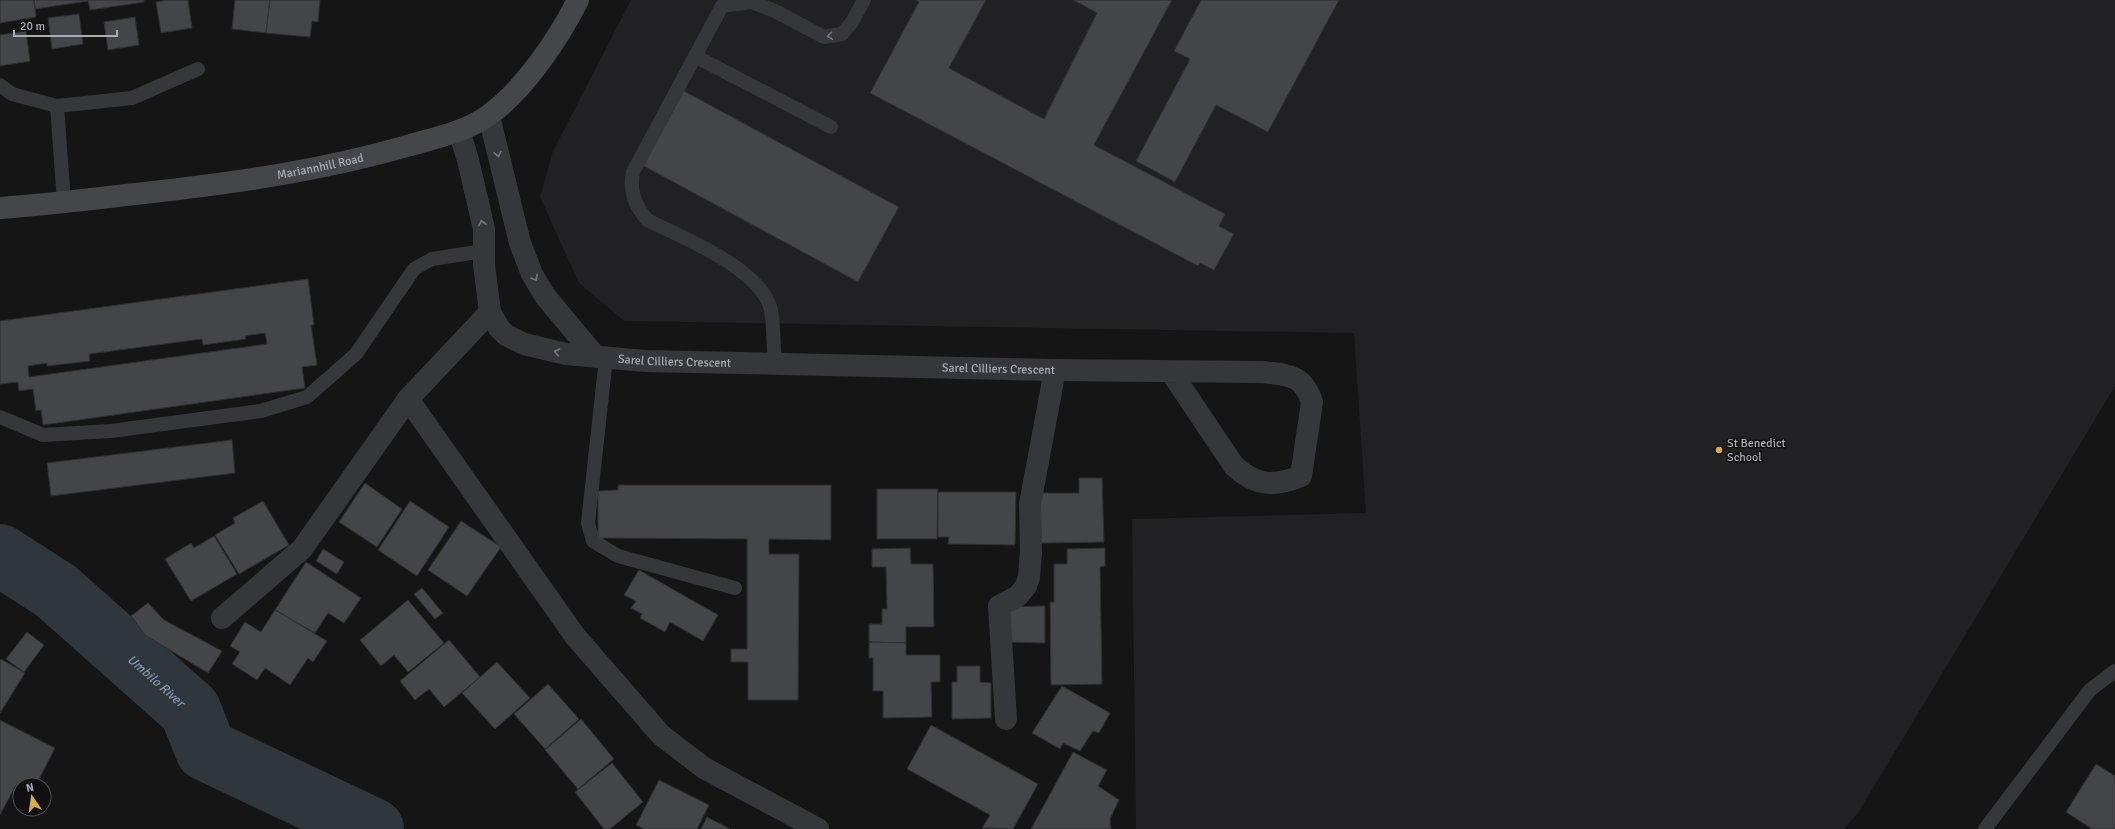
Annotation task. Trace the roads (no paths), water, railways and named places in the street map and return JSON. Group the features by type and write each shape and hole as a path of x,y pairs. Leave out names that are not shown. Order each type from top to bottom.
{"street":[{"name":"Mariannhill Road","path":"0,208 227,183 367,157 459,131 489,116 509,98 565,26 578,0"},
{"path":"489,116 518,236 532,274 545,296 601,358"},
{"name":"Sarel Cilliers Crescent","path":"459,131 468,160 484,229 486,294 490,312 499,328 506,335 524,344 566,354 645,361 775,362 1055,370 1262,372 1289,375 1301,381 1308,391 1312,402 1301,476 1286,482 1275,484 1259,482 1246,477 1234,466 1171,372"},
{"path":"222,618 302,549 408,399 490,312"},
{"path":"1006,719 999,606 1018,596 1026,586 1029,577 1031,552 1030,504 1055,370"},
{"path":"408,399 575,636 661,735 704,768 818,829"}],"lane":[{"path":"775,362 770,309 759,288 737,267 647,220 638,208 633,197 630,185 633,172 669,102 722,6 751,2 776,5 824,37 842,34 852,22 864,0"},
{"path":"695,56 831,127"},
{"path":"0,85 12,94 57,106 132,98 198,69"},
{"path":"57,106 64,202"},
{"path":"0,417 43,435 112,431 261,411 307,397 356,354 414,269 432,259 484,251"},
{"path":"601,358 588,523 593,542 618,556 735,588"},
{"path":"1985,829 2090,690 2115,671"}],"waterway":[{"name":"Umbilo River","path":"0,555 56,591 190,710 206,750 373,829"}],"place":[{"name":"St Benedict School","path":"1719,450"}]}
